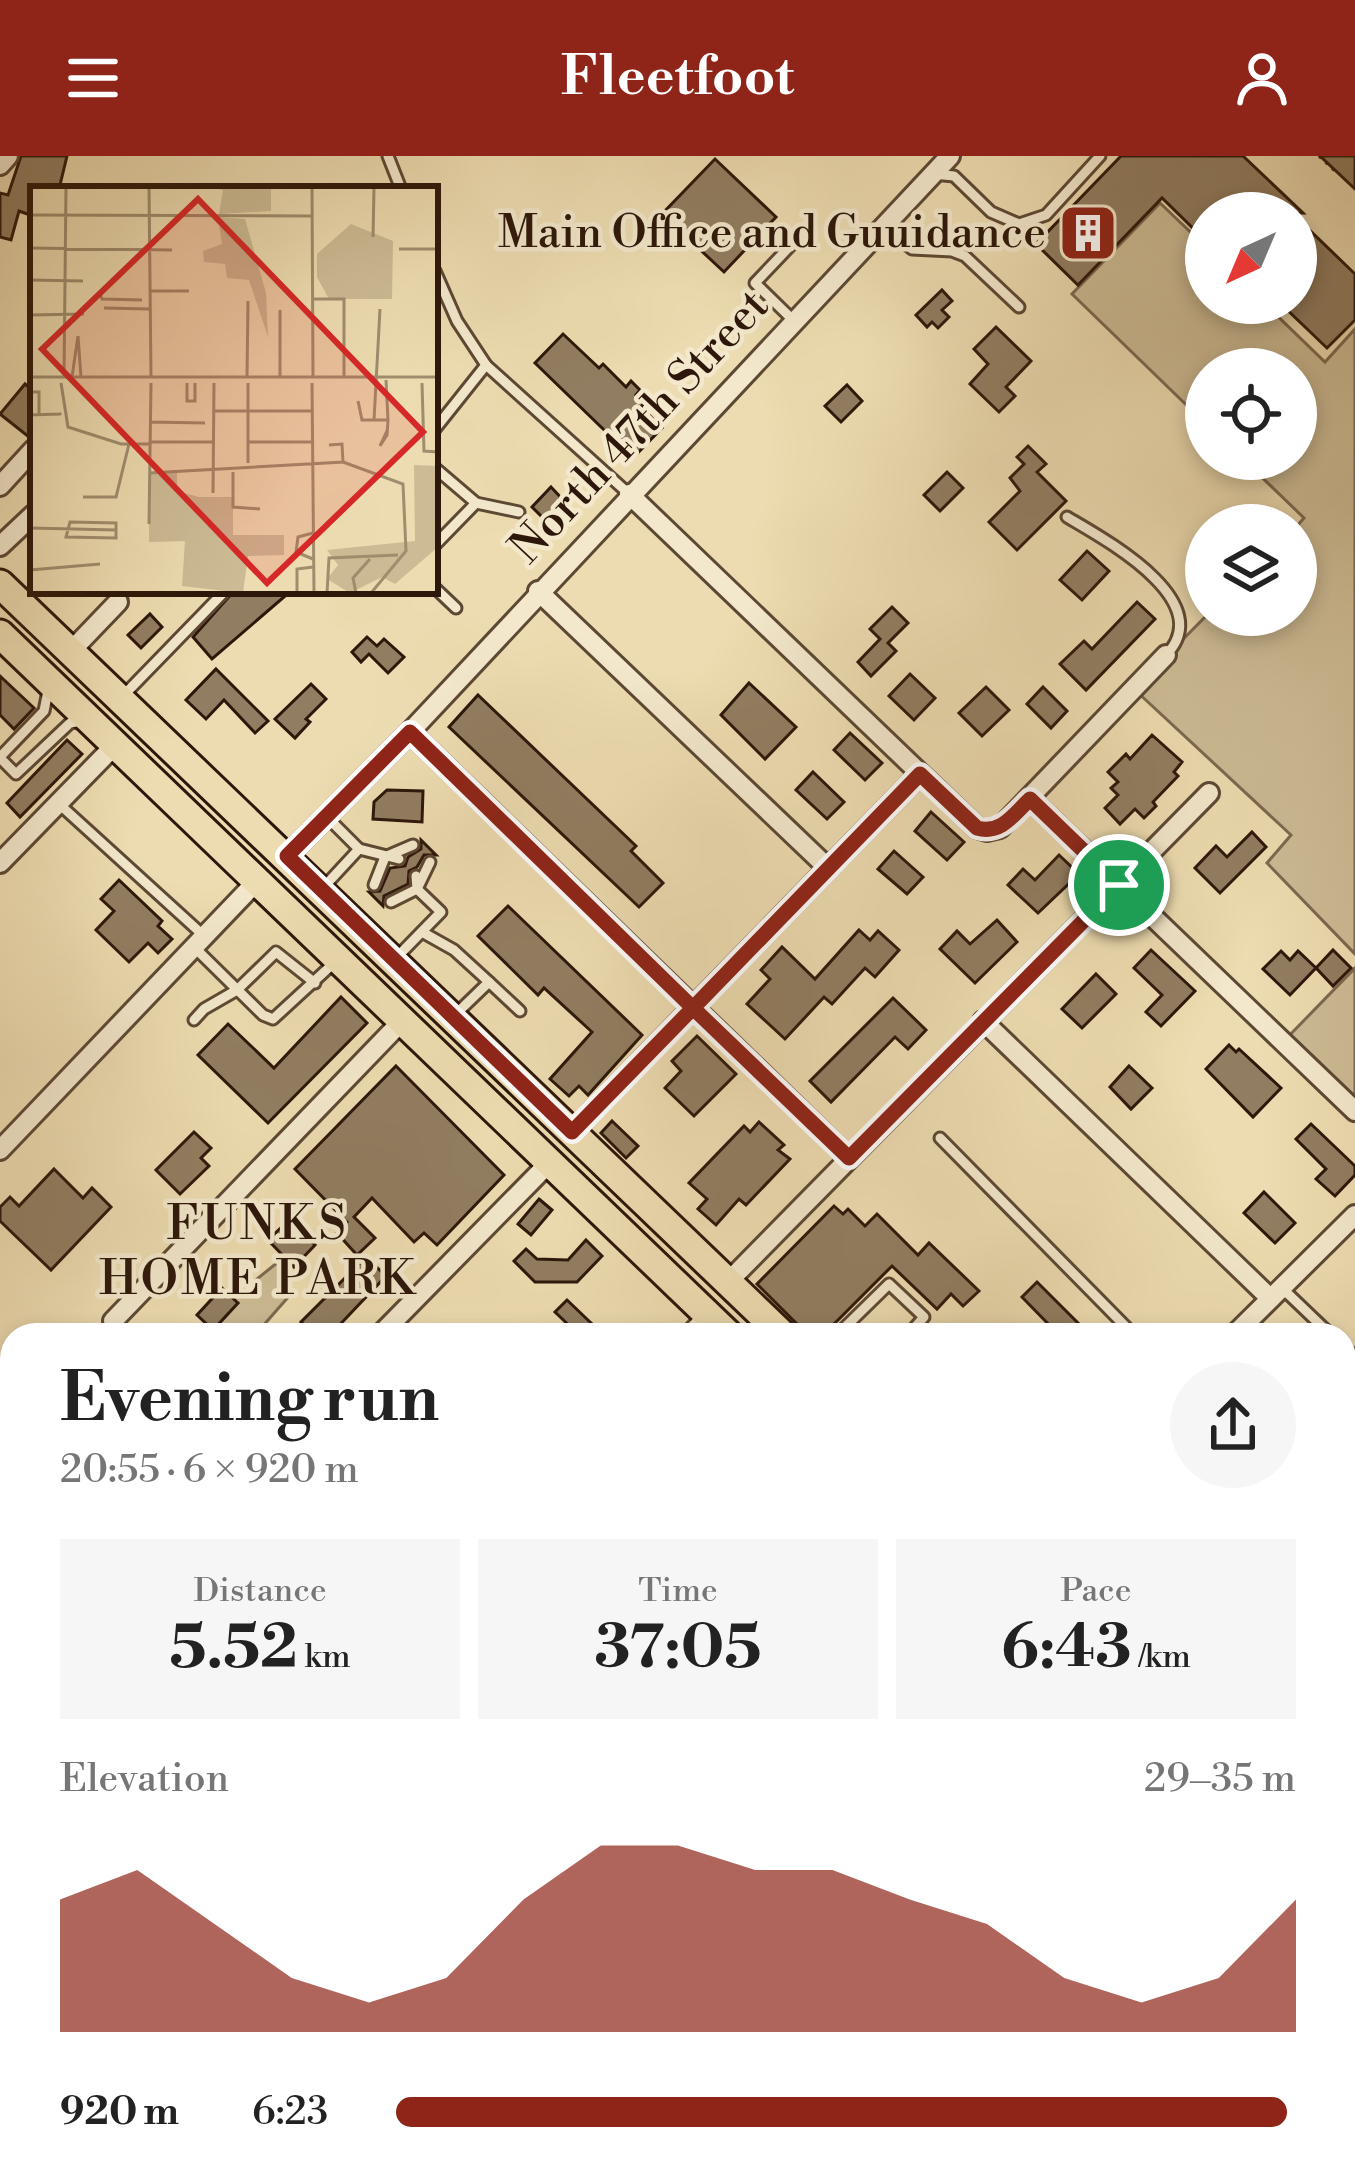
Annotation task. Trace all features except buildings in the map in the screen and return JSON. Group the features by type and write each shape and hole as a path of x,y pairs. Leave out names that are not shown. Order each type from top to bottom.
{"main road":[{"path":"0,584 771,1323"},
{"path":"0,634 550,1162 704,1323"},
{"path":"117,743 160,765 251,853 287,856"},
{"path":"258,880 286,884 349,941 394,960"}],"street":[{"path":"0,165 8,156"},
{"name":"North 47th Street","path":"287,856 410,732 950,156"},
{"path":"0,486 30,453"},
{"path":"629,494 977,828 987,831 1000,828 1030,799 1166,655"},
{"path":"0,546 30,518"},
{"path":"538,591 828,868"},
{"path":"72,650 118,602"},
{"path":"410,732 849,1158"},
{"path":"0,863 117,743"},
{"path":"572,1132 920,774"},
{"path":"728,1282 1209,793"},
{"path":"1030,799 1355,1111"},
{"path":"0,1150 258,880"},
{"path":"112,1321 403,1020"},
{"path":"983,1021 1276,1293"},
{"path":"392,1323 550,1162"},
{"path":"1246,1323 1355,1215"}],"lane":[{"path":"388,156 400,186"},
{"path":"933,175 954,176 991,212 1019,224 1046,215 1100,156"},
{"path":"884,226 912,249 965,256 1018,307"},
{"path":"793,243 755,283 794,321"},
{"path":"438,278 457,320 486,364 629,494"},
{"path":"438,425 486,364"},
{"path":"438,471 476,503 520,512"},
{"path":"438,541 476,503"},
{"path":"1067,517 1115,545 1170,594 1178,615 1177,641 1166,655"},
{"path":"438,591 456,608"},
{"path":"122,698 222,594"},
{"path":"50,680 44,712 0,758 16,774 70,723 91,719"},
{"path":"58,803 199,941 237,990 273,1019 339,959"},
{"path":"326,816 359,849 399,859"},
{"path":"374,885 385,857 413,845"},
{"path":"321,889 359,849"},
{"path":"385,857 387,872"},
{"path":"391,902 417,889 430,862"},
{"path":"416,875 417,889"},
{"path":"394,960 441,912 417,889 404,888"},
{"path":"422,932 454,950 520,1011"},
{"path":"194,1021 204,1009 237,990 277,952 315,982"},
{"path":"453,1017 489,982"},
{"path":"940,1138 1122,1323"},
{"path":"849,1323 889,1284 924,1317 919,1323"},
{"path":"1276,1293 1315,1323"}],"path":[{"path":"1319,156 1335,171"}],"shaded area":[{"path":"1160,203 1185,227 1185,324 1286,324 1311,348 1185,348 1185,404 1072,294"},
{"path":"1355,329 1355,954 1267,863 1291,835 1134,689 1186,636 1317,636 1317,504 1290,504 1265,480 1317,480 1317,354 1325,362"},
{"path":"1355,968 1355,1111 1283,1042"},
{"path":"283,1258 290,1295 266,1323 209,1323"}],"place":[{"name":"Main Office and Guuidance","path":"1088,233"}],"district":[{"name":"FUNKS HOME PARK","path":"258,1252"}],"route":[{"path":"1119,885 849,1158 693,1008 572,1132 287,856 410,732 693,1008 920,774 977,828 987,831 1000,828 1030,799 1119,885"}]}
